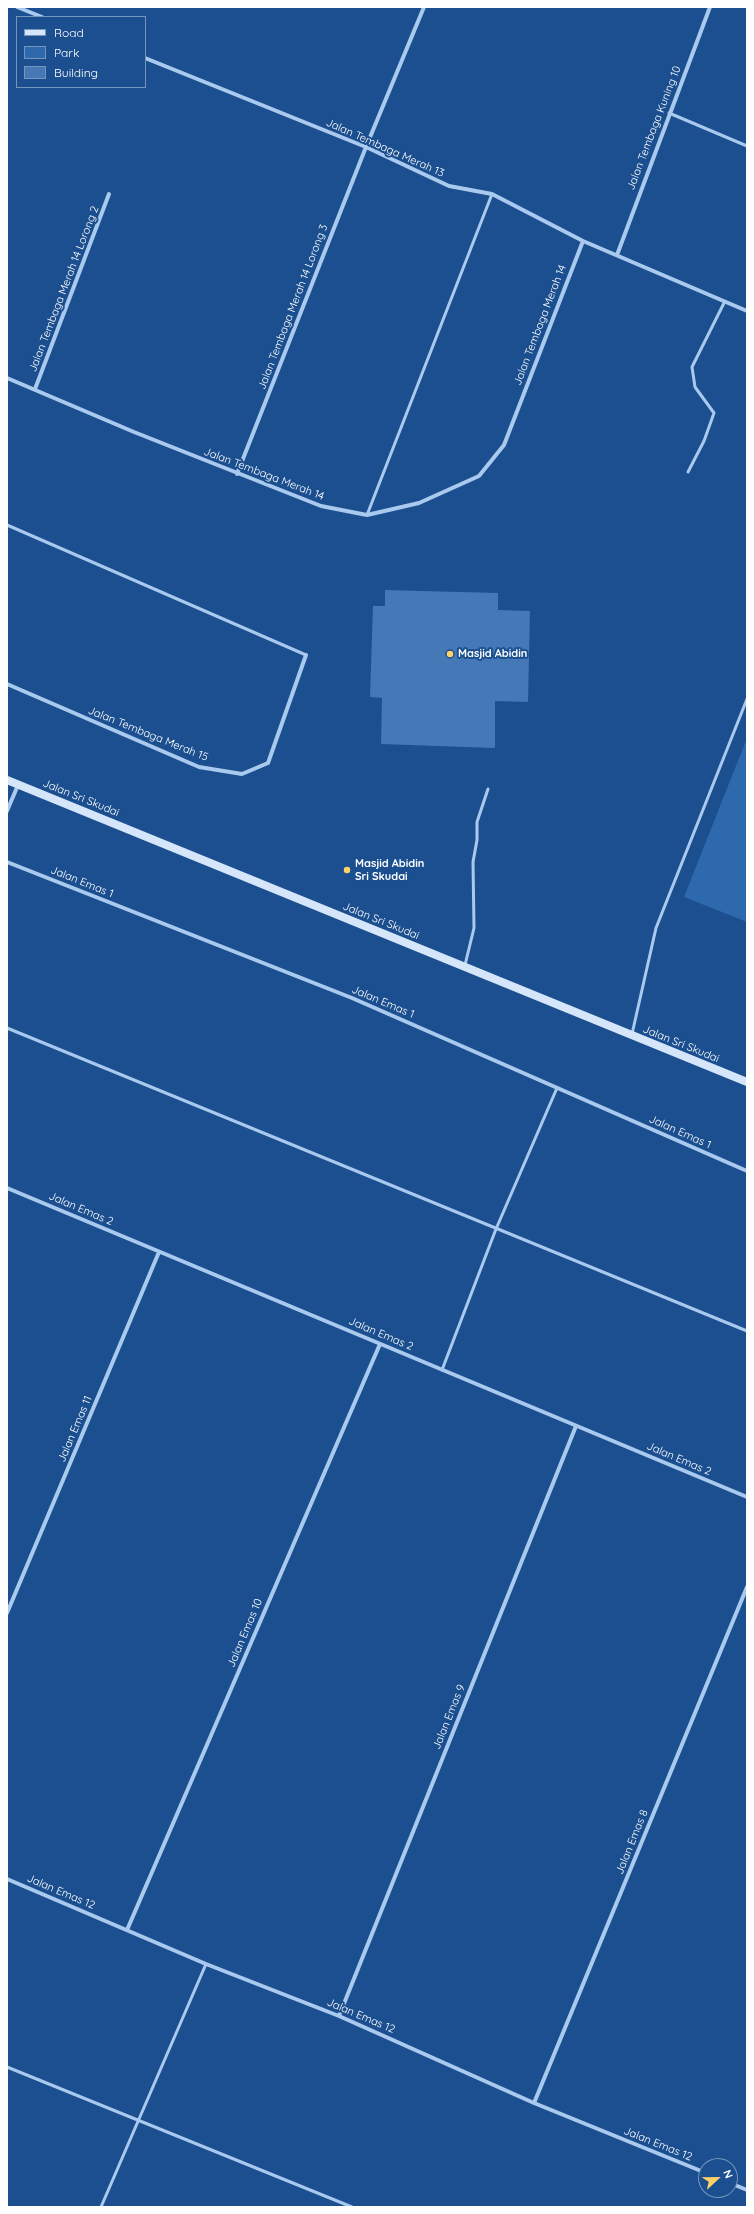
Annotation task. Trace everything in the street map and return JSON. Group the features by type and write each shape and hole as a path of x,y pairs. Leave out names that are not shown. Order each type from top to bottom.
{"street":[{"path":"17,7 40,16"},
{"name":"Jalan Tembaga Merah 14 Lorong 3","path":"237,474 366,147 424,7"},
{"name":"Jalan Tembaga Kuning 10","path":"617,255 710,7"},
{"name":"Jalan Tembaga Merah 13","path":"146,58 366,147 449,186 492,194 583,241 724,303 747,311"},
{"name":"Jalan Tembaga Merah 14 Lorong 2","path":"35,389 109,194"},
{"name":"Jalan Tembaga Merah 14","path":"7,378 237,474 320,506 368,515 419,503 478,476 504,445 583,241"},
{"name":"Jalan Tembaga Merah 15","path":"7,684 199,767 242,774 268,763 306,655"},
{"name":"Jalan Sri Skudai","path":"7,780 747,1082"},
{"path":"7,811 18,784"},
{"name":"Jalan Emas 1","path":"7,862 352,998 747,1171"},
{"name":"Jalan Emas 2","path":"7,1188 747,1497"},
{"name":"Jalan Emas 11","path":"7,1613 159,1252"},
{"name":"Jalan Emas 10","path":"127,1930 380,1344"},
{"name":"Jalan Emas 9","path":"339,2016 576,1426"},
{"name":"Jalan Emas 8","path":"534,2103 747,1587"},
{"name":"Jalan Emas 12","path":"7,1879 206,1964 339,2016 534,2103 698,2170"}],"lane":[{"path":"669,113 747,146"},
{"path":"368,515 492,194"},
{"path":"688,472 704,441 714,413 695,387 692,367 724,303"},
{"path":"7,525 306,655"},
{"path":"632,1036 656,928 747,699"},
{"path":"464,967 474,928 473,862 477,840 477,822 488,788"},
{"path":"7,1028 747,1331"},
{"path":"442,1370 496,1229 557,1088"},
{"path":"101,2207 206,1964"},
{"path":"7,2067 352,2207"}],"green space":[{"path":"747,738 747,922 684,897"}],"building":[{"name":"Masjid Abidin","path":"385,590 498,593 498,610 530,611 528,702 495,701 495,748 381,744 382,698 370,697 373,606 385,606"}],"place":[{"name":"Masjid Abidin","path":"450,654"},
{"name":"Masjid Abidin Sri Skudai","path":"347,870"}]}
